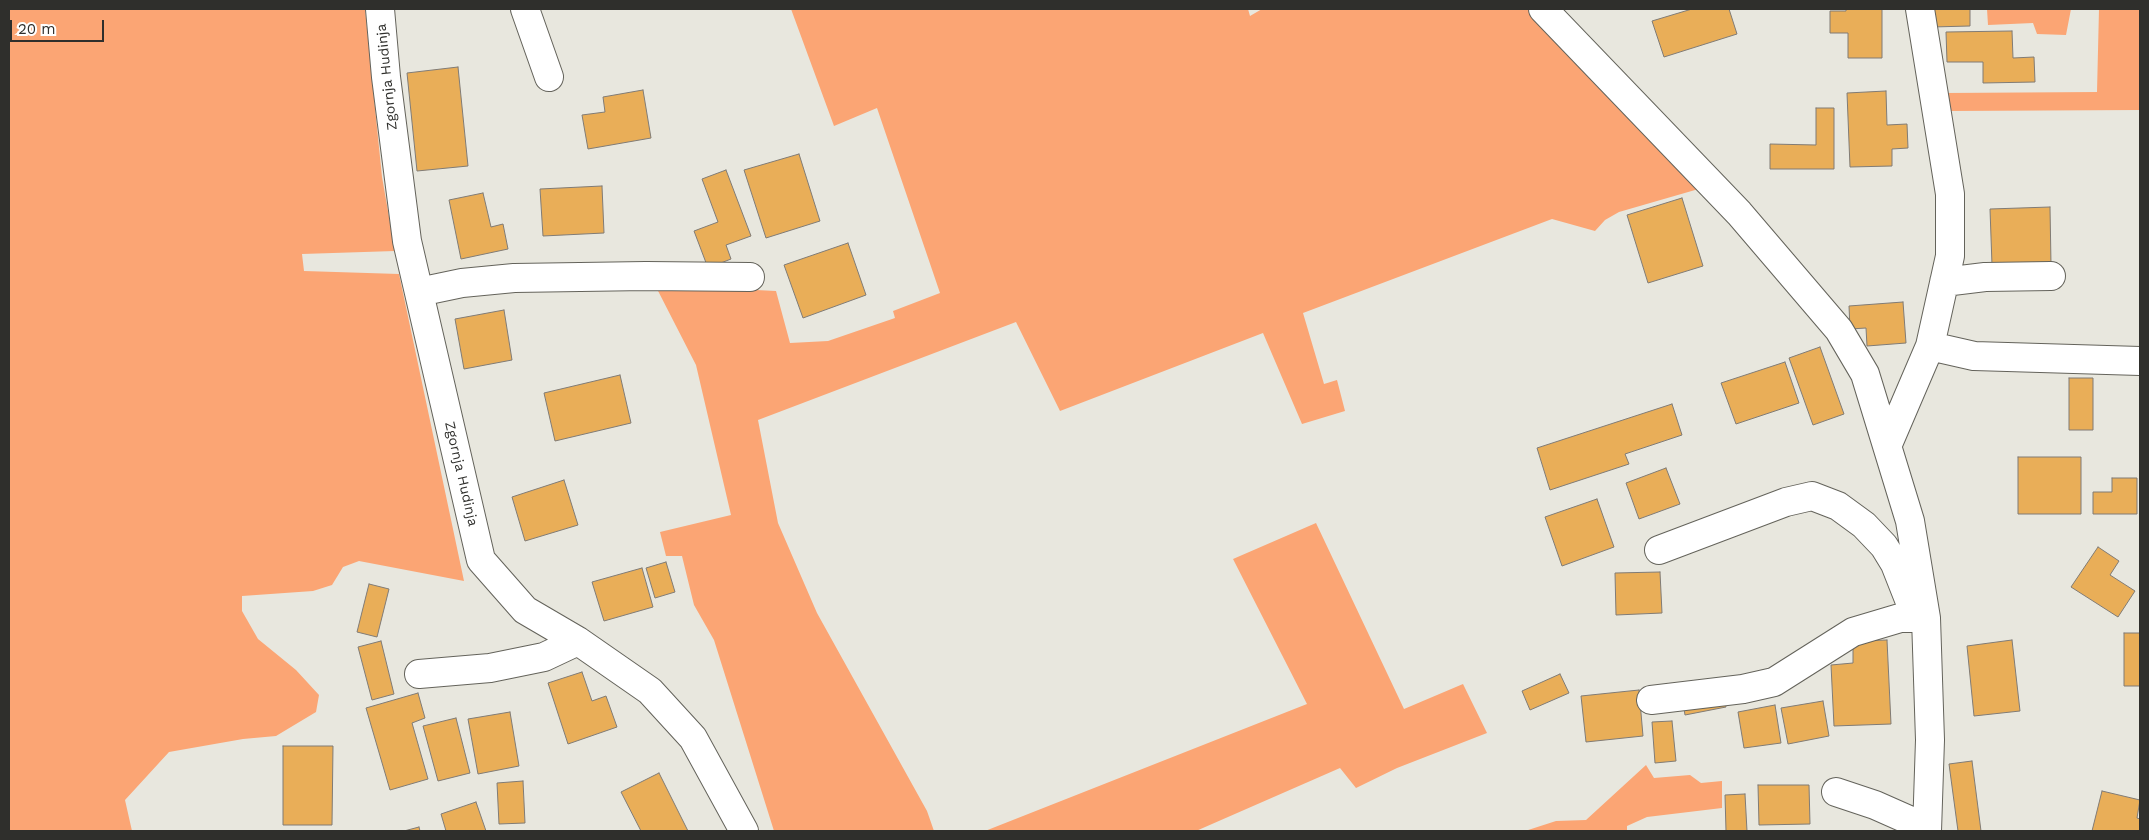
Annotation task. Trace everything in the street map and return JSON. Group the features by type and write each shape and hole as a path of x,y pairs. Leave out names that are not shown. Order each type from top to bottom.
{"street":[{"name":"Zgornja Hudinja","path":"380,9 386,77 407,240 481,560 525,610 578,641 650,691 693,738 744,831"},
{"path":"525,9 550,77"},
{"path":"1543,9 1738,213 1839,330 1865,374 1888,444 1910,521 1926,618 1930,740 1927,830 1875,805 1836,792"},
{"path":"1888,444 1930,346 1950,256 1950,194 1920,9"},
{"path":"1944,282 1985,277 2051,276"},
{"path":"419,292 462,284 514,278 750,277"},
{"path":"1930,346 1974,356 2140,360"},
{"path":"1659,550 1786,502 1812,496 1838,506 1864,525 1884,546 1895,564 1910,602 1926,618"},
{"path":"1651,700 1743,689 1774,682 1852,632 1900,618 1926,618"},
{"path":"419,674 490,668 544,657 578,641"}],"shaded area":[{"path":"9,9 365,9 382,177 395,251 302,254 304,271 399,274 464,581 359,561 343,567 332,585 313,591 242,596 242,611 258,639 296,670 319,695 316,712 276,736 243,739 169,752 125,800 132,831 9,831"},
{"path":"791,9 1248,9 1250,16 1262,9 1531,9 1702,188 1619,212 1605,220 1595,231 1552,219 1303,313 1324,384 1337,380 1345,411 1302,424 1263,333 1060,411 1016,322 758,420 778,523 817,613 927,811 934,831 774,831 714,640 694,605 682,556 666,556 660,532 731,515 696,365 655,285 776,291 790,343 828,341 895,318 893,311 940,293 877,108 834,126"},
{"path":"1987,9 2071,9 2066,35 2037,34 2033,23 1988,25"},
{"path":"2099,9 2140,9 2140,110 1948,111 1945,93 2097,92"},
{"path":"1316,523 1404,709 1463,684 1487,733 1397,768 1356,788 1340,768 1196,831 985,831 1307,704 1233,559"},
{"path":"1646,765 1654,778 1690,775 1701,783 1722,781 1722,808 1647,817 1627,826 1627,831 1525,831 1556,821 1586,820"}],"building":[{"path":"1692,9 1729,9 1737,34 1664,57 1652,21"},
{"path":"1846,9 1882,9 1882,58 1848,58 1848,33 1830,33 1830,11 1846,11"},
{"path":"1932,9 1970,9 1970,26 1932,27"},
{"path":"2012,31 2013,58 2034,57 2035,82 1983,83 1983,62 1947,62 1946,32"},
{"path":"458,67 468,166 417,171 407,73"},
{"path":"643,90 651,138 588,149 582,115 605,112 603,97"},
{"path":"1886,91 1887,125 1907,124 1908,148 1892,149 1892,166 1850,167 1847,93"},
{"path":"1816,108 1834,108 1834,169 1770,169 1770,144 1816,145"},
{"path":"799,154 820,221 766,238 744,170"},
{"path":"726,170 751,236 726,245 731,259 708,268 694,231 718,222 702,179"},
{"path":"602,186 604,233 543,236 540,189"},
{"path":"483,193 491,227 503,224 508,249 461,259 449,200"},
{"path":"1682,198 1703,266 1648,283 1627,215"},
{"path":"2050,207 2051,264 1992,265 1990,209"},
{"path":"848,243 866,295 803,318 784,265"},
{"path":"1903,302 1906,343 1867,346 1866,328 1850,329 1849,306"},
{"path":"504,310 512,360 464,369 455,319"},
{"path":"1820,347 1844,414 1813,425 1789,358"},
{"path":"1785,362 1799,403 1736,424 1721,383"},
{"path":"620,375 631,423 555,441 544,393"},
{"path":"2069,378 2093,378 2093,430 2069,430"},
{"path":"1672,404 1682,435 1625,454 1629,464 1550,490 1537,448"},
{"path":"2018,457 2081,457 2081,514 2018,514"},
{"path":"1666,468 1680,504 1639,519 1626,483"},
{"path":"2112,478 2137,478 2137,514 2093,514 2093,492 2112,492"},
{"path":"564,480 578,525 525,541 512,497"},
{"path":"1597,499 1614,547 1562,566 1545,517"},
{"path":"2098,547 2119,561 2110,575 2135,591 2118,617 2071,587"},
{"path":"666,562 675,592 655,598 646,568"},
{"path":"642,568 653,607 604,621 592,582"},
{"path":"1660,572 1662,613 1616,615 1615,573"},
{"path":"369,584 389,589 377,637 357,632"},
{"path":"2124,633 2140,633 2140,686 2124,686"},
{"path":"1887,640 1891,724 1834,726 1831,665 1853,663 1853,641"},
{"path":"2012,640 2020,711 1974,716 1967,646"},
{"path":"381,641 394,694 372,700 358,647"},
{"path":"582,672 592,701 606,696 617,727 568,744 548,683"},
{"path":"1560,674 1569,693 1530,710 1522,691"},
{"path":"1639,690 1643,736 1586,742 1581,696"},
{"path":"418,693 425,718 412,723 428,779 390,790 366,708"},
{"path":"1724,695 1726,707 1685,715 1683,703"},
{"path":"1823,701 1829,736 1788,744 1781,708"},
{"path":"1775,705 1781,743 1744,748 1738,712"},
{"path":"510,712 519,766 478,774 468,719"},
{"path":"456,718 470,773 438,781 423,726"},
{"path":"1672,721 1676,761 1655,763 1652,722"},
{"path":"283,746 333,746 332,825 283,825"},
{"path":"1972,761 1981,831 1958,831 1949,764"},
{"path":"659,773 688,831 641,831 621,792"},
{"path":"523,781 525,823 499,824 497,783"},
{"path":"1758,785 1809,785 1810,824 1759,825"},
{"path":"2102,791 2140,800 2137,818 2140,819 2140,831 2092,831"},
{"path":"1745,794 1747,831 1726,831 1725,795"},
{"path":"476,802 486,831 446,831 441,814"},
{"path":"419,827 420,831 404,831"}]}
